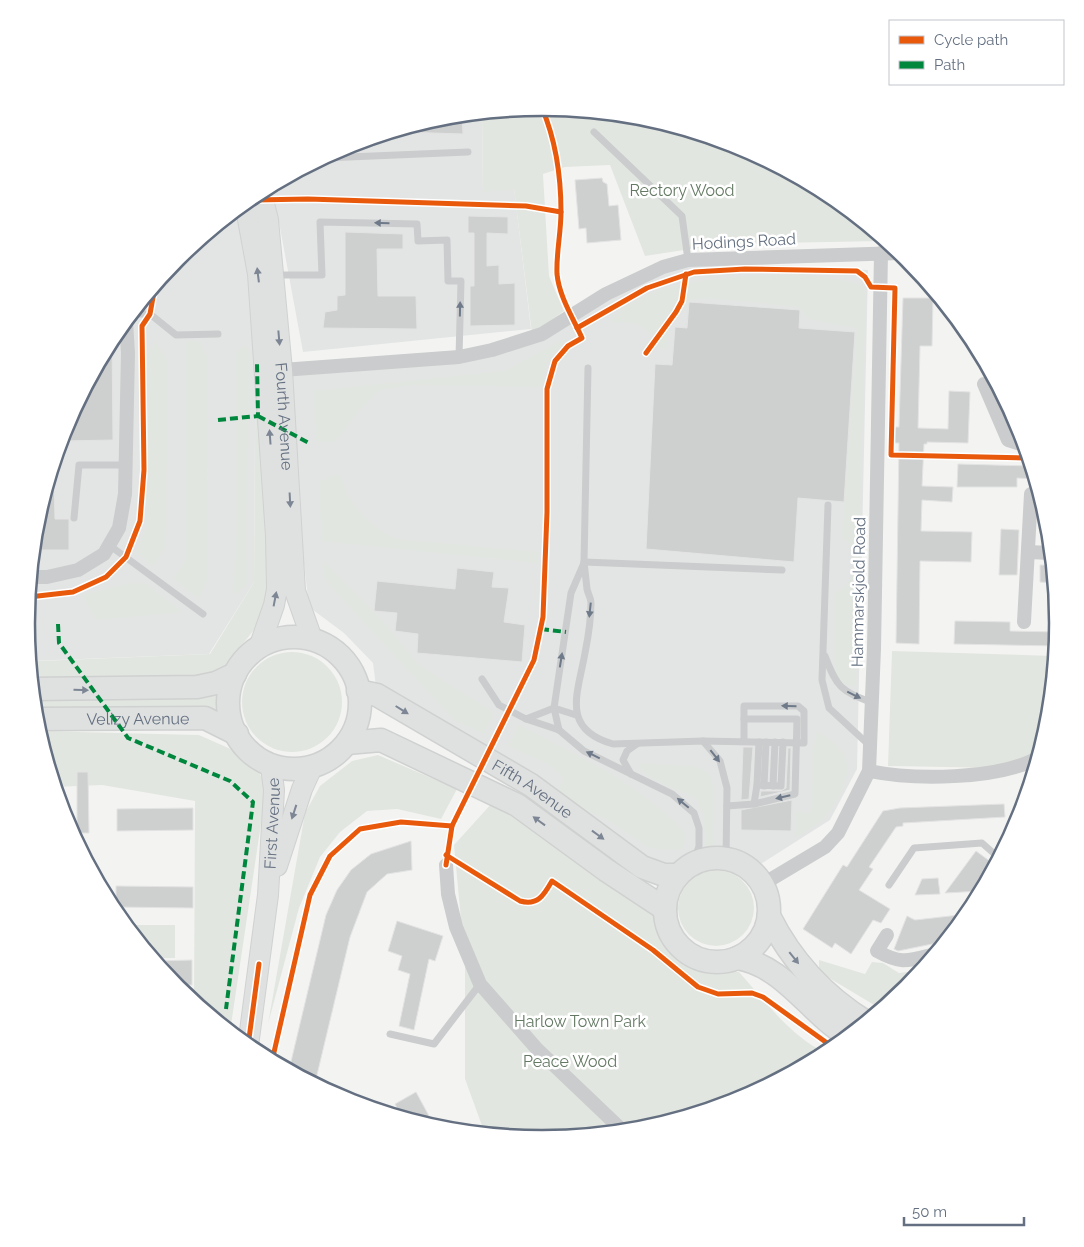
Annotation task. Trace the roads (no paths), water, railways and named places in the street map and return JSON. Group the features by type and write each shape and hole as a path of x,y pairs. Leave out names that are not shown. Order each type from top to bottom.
{"main road":[{"path":"290,637 312,639 332,649 343,658 354,675 360,713 354,731 347,743 335,755 312,767 294,769 276,766 260,759 246,748 230,718 228,699 235,674 260,645 290,637"},
{"name":"Velizy Avenue","path":"39,689 197,687 216,683 235,674"},
{"name":"Fifth Avenue","path":"358,691 377,695 530,785 642,867 664,875 686,869"},
{"name":"Velizy Avenue","path":"44,719 205,718 237,734"},
{"name":"Fifth Avenue","path":"347,743 381,740 517,805 606,870 665,909"},
{"path":"710,858 726,858 746,866 764,884 769,900 769,916 766,930 759,942 749,951 737,958 720,962 703,960 688,953 675,941 667,926 665,909 671,885 686,869 710,858"},
{"path":"769,916 782,943 816,984 861,1018"},
{"path":"737,958 754,961 778,976 843,1032"}],"street":[{"name":"Fourth Avenue","path":"263,200 268,220 282,370 295,591 312,639"},
{"name":"Fourth Avenue","path":"246,212 258,274 276,536 277,589 274,605 260,645"},
{"name":"Hammarskjold Road","path":"764,884 817,852 832,840 838,832 869,770 873,703 881,253"},
{"name":"Hodings Road","path":"282,370 459,357 492,350 542,334 606,294 663,267 688,260 888,253"},
{"path":"37,577 47,578 78,570 104,554 119,528 125,494 127,333"},
{"path":"984,384 1008,440 1015,442"},
{"path":"1024,622 1031,494"},
{"path":"1028,552 1044,553"},
{"name":"First Avenue","path":"249,1037 268,894 274,790 271,767 260,759"},
{"path":"869,770 893,776 986,774 1030,761"},
{"name":"First Avenue","path":"268,894 302,789 312,767"},
{"path":"446,866 448,894 456,927 480,984 537,1049 616,1125"},
{"path":"887,935 877,951 894,961 910,961 924,957"}],"lane":[{"path":"594,132 682,216 688,260"},
{"path":"343,157 468,152"},
{"path":"274,276 322,275 320,222 417,224 418,241 447,240 448,280 461,281 459,357"},
{"path":"150,314 153,299"},
{"path":"141,314 150,314 176,335 218,334"},
{"path":"588,368 584,562 587,590 591,601 586,652 575,695 576,716 584,730 600,740 620,745 639,742 703,741 801,743"},
{"path":"74,518 79,465 125,465"},
{"path":"828,505 822,680 830,708 870,746"},
{"path":"110,545 203,614"},
{"path":"584,562 782,570"},
{"path":"559,730 554,708 571,593 584,562"},
{"path":"823,651 835,681 849,694 873,703"},
{"path":"482,679 499,705 526,719 559,730 584,751 672,794 694,813 699,828 699,846 686,869"},
{"path":"727,806 754,804 795,794 804,711 798,706 744,706 744,742"},
{"path":"526,719 554,708 576,716"},
{"path":"44,714 95,717"},
{"path":"744,719 797,719 801,743"},
{"path":"703,741 720,761 727,788 726,858"},
{"path":"632,775 622,760 627,751 639,742"},
{"path":"754,804 761,786 762,742"},
{"path":"772,786 775,742"},
{"path":"761,786 781,786 783,742"},
{"path":"889,885 914,848 982,843 994,854"},
{"path":"390,1034 434,1044 480,984"}],"park label":[{"name":"Rectory Wood","path":"682,190"},
{"name":"Harlow Town Park","path":"580,1021"},
{"name":"Peace Wood","path":"570,1061"}]}
